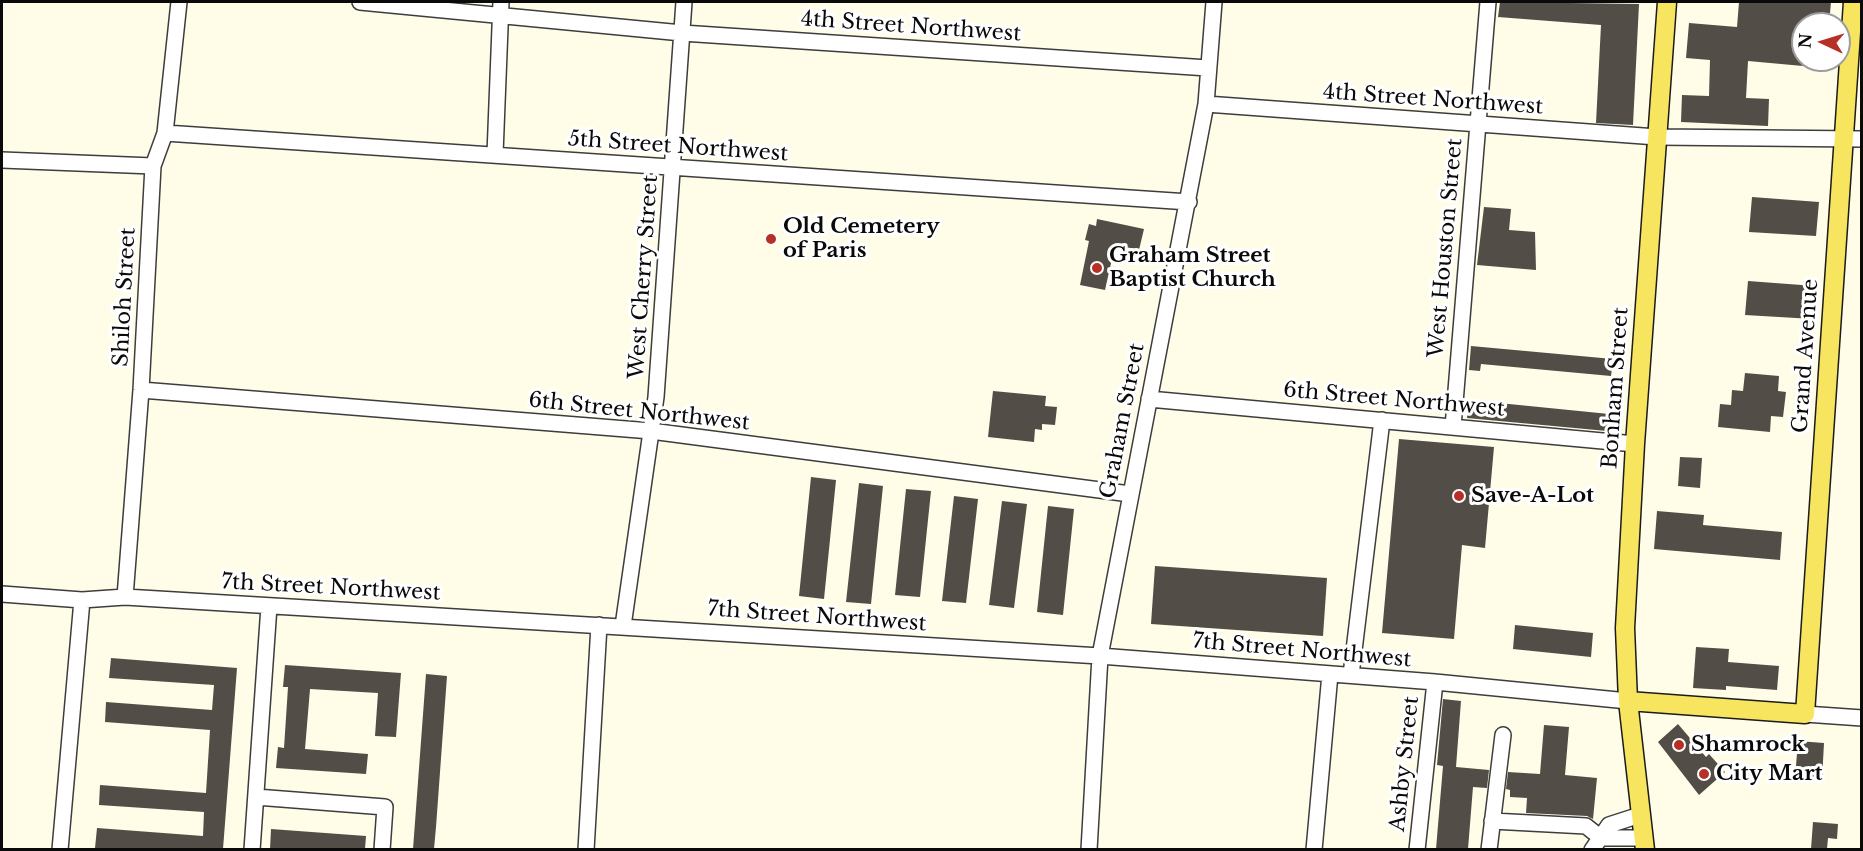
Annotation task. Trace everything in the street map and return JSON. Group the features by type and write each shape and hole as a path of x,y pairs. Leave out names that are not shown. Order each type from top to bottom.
{"main road":[{"name":"Bonham Street","path":"1644,844 1628,701 1625,628 1635,444 1668,2"},
{"name":"Grand Avenue","path":"1805,714 1852,139 1853,2"},
{"path":"1628,701 1805,714"}],"street":[{"name":"Shiloh Street","path":"125,597 141,390 153,166 165,133 179,2"},
{"name":"4th Street Northwest","path":"360,2 500,9 682,33 1208,68"},
{"name":"West Cherry Street","path":"623,626 656,398 684,2"},
{"name":"Graham Street","path":"1089,849 1100,656 1189,202 1206,104 1214,2"},
{"name":"West Houston Street","path":"1453,427 1488,2"},
{"path":"495,154 500,9"},
{"name":"4th Street Northwest","path":"1206,104 1657,137 1852,139"},
{"name":"5th Street Northwest","path":"165,133 1189,202"},
{"path":"2,160 153,166"},
{"name":"6th Street Northwest","path":"141,390 651,431 1130,494"},
{"name":"6th Street Northwest","path":"1149,399 1635,444"},
{"path":"1351,675 1382,420"},
{"name":"7th Street Northwest","path":"2,594 82,600 125,597 1100,656 1435,682 1628,701"},
{"path":"60,849 82,600"},
{"path":"252,849 269,606"},
{"path":"586,849 599,625"},
{"path":"1314,849 1330,674"},
{"name":"Ashby Street","path":"1417,849 1435,682"},
{"path":"1805,714 1862,718"},
{"path":"1489,849 1503,735"},
{"path":"256,797 385,807 382,849"},
{"path":"1597,844 1609,825 1640,815"},
{"path":"1492,821 1586,826 1597,844"},
{"path":"1597,844 1644,844"}],"building":[{"path":"1500,2 1639,4 1633,125 1596,123 1601,25 1498,17"},
{"path":"1739,2 1831,2 1830,12 1791,12 1791,65 1748,61 1746,98 1769,99 1768,126 1681,122 1682,95 1709,96 1710,60 1686,58 1689,23 1737,27"},
{"path":"1752,197 1819,202 1816,236 1749,232"},
{"path":"1484,207 1511,209 1509,230 1535,232 1536,270 1477,265"},
{"name":"Graham Street Baptist Church","path":"1097,219 1144,229 1139,250 1117,245 1105,290 1080,285 1089,241 1085,240 1089,224 1096,226"},
{"path":"1748,281 1815,286 1813,319 1745,315"},
{"path":"1471,346 1613,359 1611,376 1481,364 1480,371 1469,370"},
{"path":"1745,373 1779,376 1778,391 1786,392 1783,417 1771,416 1770,432 1718,427 1720,404 1731,405 1732,390 1743,391"},
{"path":"993,391 1046,396 1045,406 1057,407 1055,425 1042,424 1042,430 1035,429 1034,442 988,437"},
{"path":"1469,400 1609,414 1607,431 1467,418"},
{"path":"1399,439 1494,447 1485,548 1462,545 1454,639 1382,633"},
{"path":"1680,457 1702,458 1700,488 1678,486"},
{"path":"811,477 836,480 824,599 799,596"},
{"path":"859,483 883,486 871,604 846,602"},
{"path":"906,489 931,491 920,597 895,595"},
{"path":"954,496 978,499 966,603 942,601"},
{"path":"1002,501 1027,504 1014,608 989,605"},
{"path":"1048,506 1074,509 1063,615 1037,612"},
{"path":"1657,511 1704,515 1703,525 1782,532 1780,560 1654,549"},
{"path":"1155,566 1327,578 1323,636 1151,624"},
{"path":"1515,625 1593,633 1591,657 1513,649"},
{"path":"1696,647 1729,649 1728,662 1779,666 1777,690 1726,686 1726,690 1693,688"},
{"path":"111,658 237,668 223,849 95,848 97,828 203,836 204,812 99,805 100,785 206,793 210,730 105,722 106,702 212,710 214,685 109,678"},
{"path":"285,665 401,673 396,737 375,736 378,693 310,689 305,749 368,754 366,774 276,768 278,747 284,748 288,687 283,687"},
{"path":"426,674 447,676 436,827 434,849 413,849"},
{"path":"1443,699 1461,701 1456,767 1489,770 1487,788 1473,787 1468,849 1436,849 1443,766 1437,765"},
{"path":"1678,724 1706,757 1709,754 1725,772 1699,795 1658,742"},
{"path":"1544,725 1569,727 1565,775 1597,778 1593,819 1587,816 1526,813 1527,798 1510,797 1510,790 1506,789 1508,772 1540,774"},
{"path":"1798,741 1824,743 1822,780 1795,778"},
{"path":"1813,822 1838,824 1837,839 1828,838 1827,849 1811,849"},
{"path":"271,829 366,836 365,849 270,849"}],"place":[{"name":"Old Cemetery of Paris","path":"771,239"},
{"name":"Graham Street Baptist Church","path":"1097,268"},
{"name":"Save-A-Lot","path":"1459,496"},
{"name":"Shamrock","path":"1679,745"},
{"name":"City Mart","path":"1704,774"}]}
